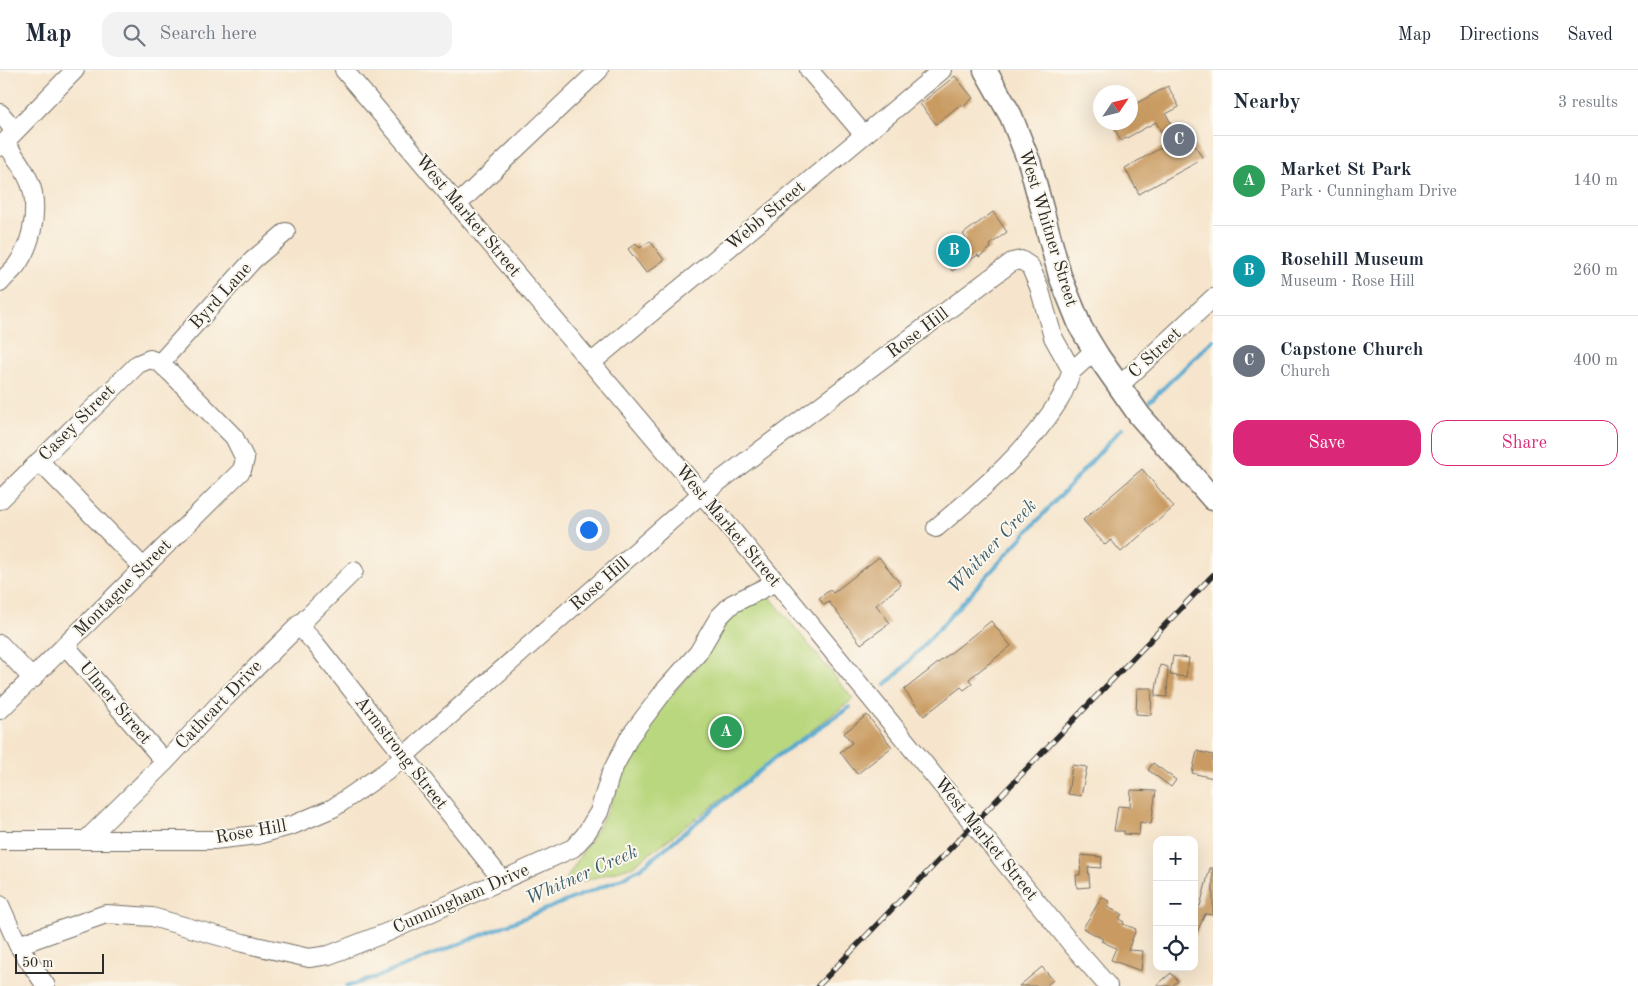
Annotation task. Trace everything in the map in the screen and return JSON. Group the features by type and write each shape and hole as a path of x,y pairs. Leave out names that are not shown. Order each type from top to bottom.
{"main road":[{"name":"West Whitner Street","path":"984,70 1011,116 1030,164 1060,276 1080,328 1140,416 1213,499"}],"street":[{"path":"7,140 76,70"},
{"path":"458,204 599,70"},
{"path":"809,70 864,135"},
{"name":"Webb Street","path":"592,363 942,70"},
{"name":"West Market Street","path":"352,73 458,204 776,582 1073,946 1108,986"},
{"path":"0,113 7,140 32,192 34,216 28,245 16,266 0,283"},
{"name":"Byrd Lane","path":"160,363 253,260 286,232"},
{"name":"Rose Hill","path":"0,840 214,840 257,835 293,825 333,808 387,771 405,756 522,650 702,495 1012,262 1021,260 1030,266 1053,337 1072,371"},
{"name":"C Street","path":"1119,386 1213,298"},
{"path":"936,528 996,477 1026,447 1061,398 1072,371 1095,350"},
{"name":"Casey Street","path":"0,500 138,364 150,359 160,363"},
{"name":"Montague Street","path":"0,710 242,470 245,459 234,437 160,363"},
{"path":"39,461 144,568"},
{"name":"Cathcart Drive","path":"86,840 165,762 221,702 354,571"},
{"name":"Cunningham Drive","path":"18,945 106,914 152,917 243,943 309,958 329,955 388,932 572,848 584,835 599,812 611,773 630,736 665,690 698,653 719,617 732,604 776,582"},
{"name":"Armstrong Street","path":"298,625 314,642 503,881"},
{"path":"0,644 33,679"},
{"name":"Ulmer Street","path":"65,645 165,762"},
{"path":"0,904 18,945 46,986"}],"green space":[{"path":"764,594 770,597 853,699 633,866 561,888 607,812 619,784 627,756 658,709 698,666 724,618"}],"building":[{"path":"955,76 973,98 963,107 961,104 936,124 920,104"},
{"path":"1168,86 1179,107 1166,114 1180,140 1189,135 1203,159 1139,194 1125,168 1168,144 1156,122 1121,141 1115,130 1138,130 1138,103"},
{"path":"993,212 1007,232 990,245 991,248 979,257 978,255 952,271 941,254 966,238 963,234"},
{"path":"650,241 664,260 646,273 628,249 636,243 640,248"},
{"path":"1142,469 1174,507 1121,552 1111,540 1105,545 1083,520"},
{"path":"879,557 901,585 876,605 890,623 861,644 829,602 824,605 819,598 830,590 833,593"},
{"path":"991,621 1011,646 969,679 972,684 964,690 961,687 924,716 904,690"},
{"path":"1173,656 1189,658 1186,677 1170,675"},
{"path":"1160,665 1168,667 1167,697 1155,696"},
{"path":"1137,688 1152,688 1151,715 1136,714"},
{"path":"867,715 892,747 857,774 840,752 852,743 844,733"},
{"path":"1197,751 1213,755 1213,778 1192,773"},
{"path":"1153,763 1176,780 1171,787 1148,770"},
{"path":"1072,765 1087,767 1081,796 1068,794"},
{"path":"1131,790 1156,791 1151,824 1140,822 1139,835 1124,834 1124,831 1114,831 1118,806 1130,807"},
{"path":"1081,855 1102,857 1101,868 1088,867 1090,887 1077,888 1076,875 1080,875"},
{"path":"1210,868 1213,868 1213,915 1205,914 1198,930 1198,906 1200,906"},
{"path":"1102,897 1110,902 1107,907 1122,914 1119,919 1124,922 1123,924 1136,929 1128,950 1143,951 1141,971 1111,960 1116,948 1101,941 1103,939 1083,928"},
{"path":"1042,967 1053,980 1046,986 1019,986"},
{"path":"1171,973 1178,981 1172,986 1156,986"}],"waterway":[{"name":"Whitner Creek","path":"1150,401 1213,340"},
{"name":"Whitner Creek","path":"885,685 902,669 1122,428"},
{"name":"Whitner Creek","path":"347,986 377,977 616,881 641,868 780,754 850,707"}],"railway":[{"path":"818,986 1213,575"}],"place":[{"name":"Capstone Church","path":"1179,140"},
{"name":"Rosehill Museum","path":"954,251"},
{"name":"Market St Park","path":"726,732"}]}
